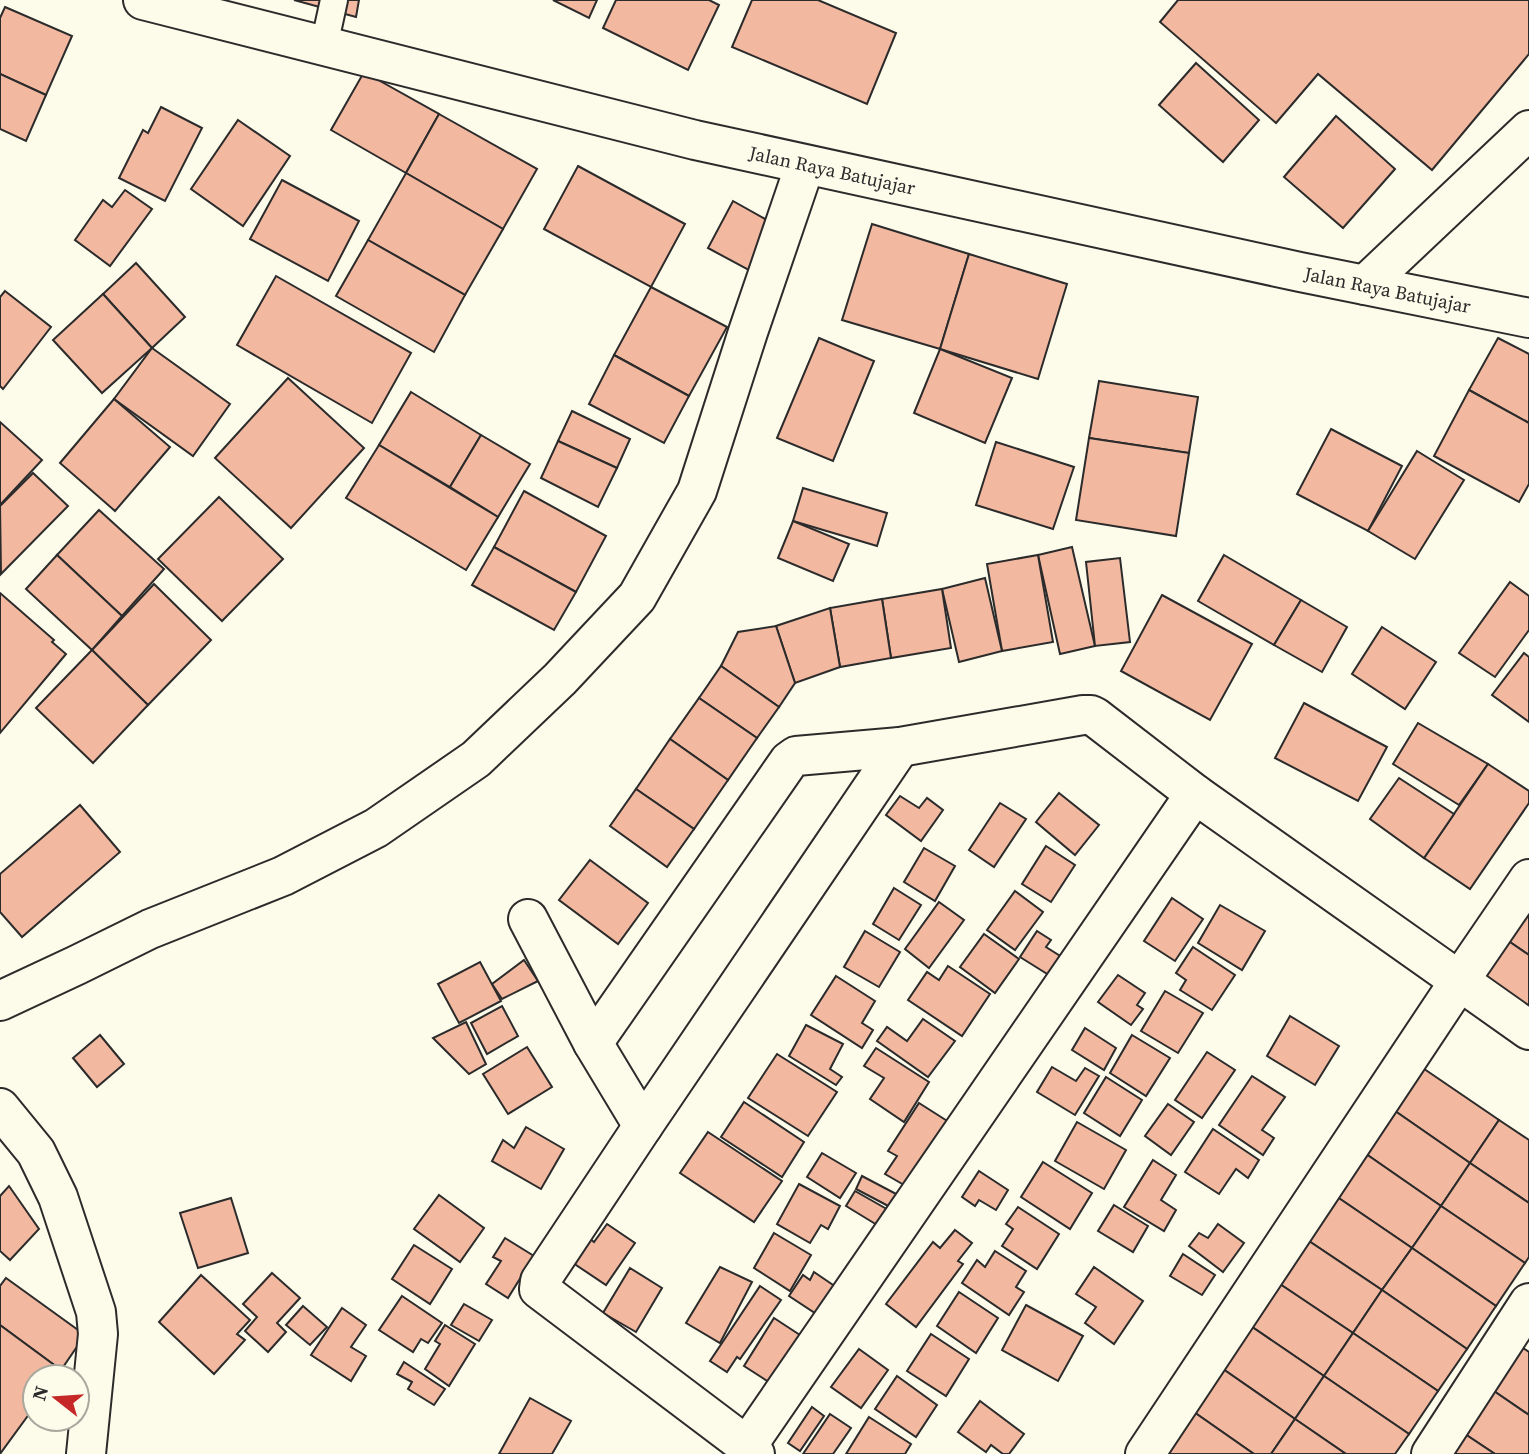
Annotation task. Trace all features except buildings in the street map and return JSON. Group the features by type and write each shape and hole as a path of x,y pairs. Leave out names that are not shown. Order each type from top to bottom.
{"main road":[{"name":"Jalan Raya Batujajar","path":"143,0 695,140 1365,285 1529,317"},
{"path":"1365,285 1529,131"},
{"path":"0,1001 150,929 283,876 376,828 476,759 560,679 637,597 697,491 805,165"},
{"path":"593,1043 789,761 796,756 900,747 1083,715 1091,715 1195,794 1529,1030"},
{"path":"900,747 540,1281 539,1289 751,1450 1195,794"},
{"path":"1145,1454 1529,879"},
{"path":"528,919 593,1043 643,1126"},
{"path":"0,1108 36,1152 58,1196 96,1312 98,1334 86,1454"},
{"path":"1431,1454 1529,1303"}],"lane":[{"path":"324,46 334,0"}]}
